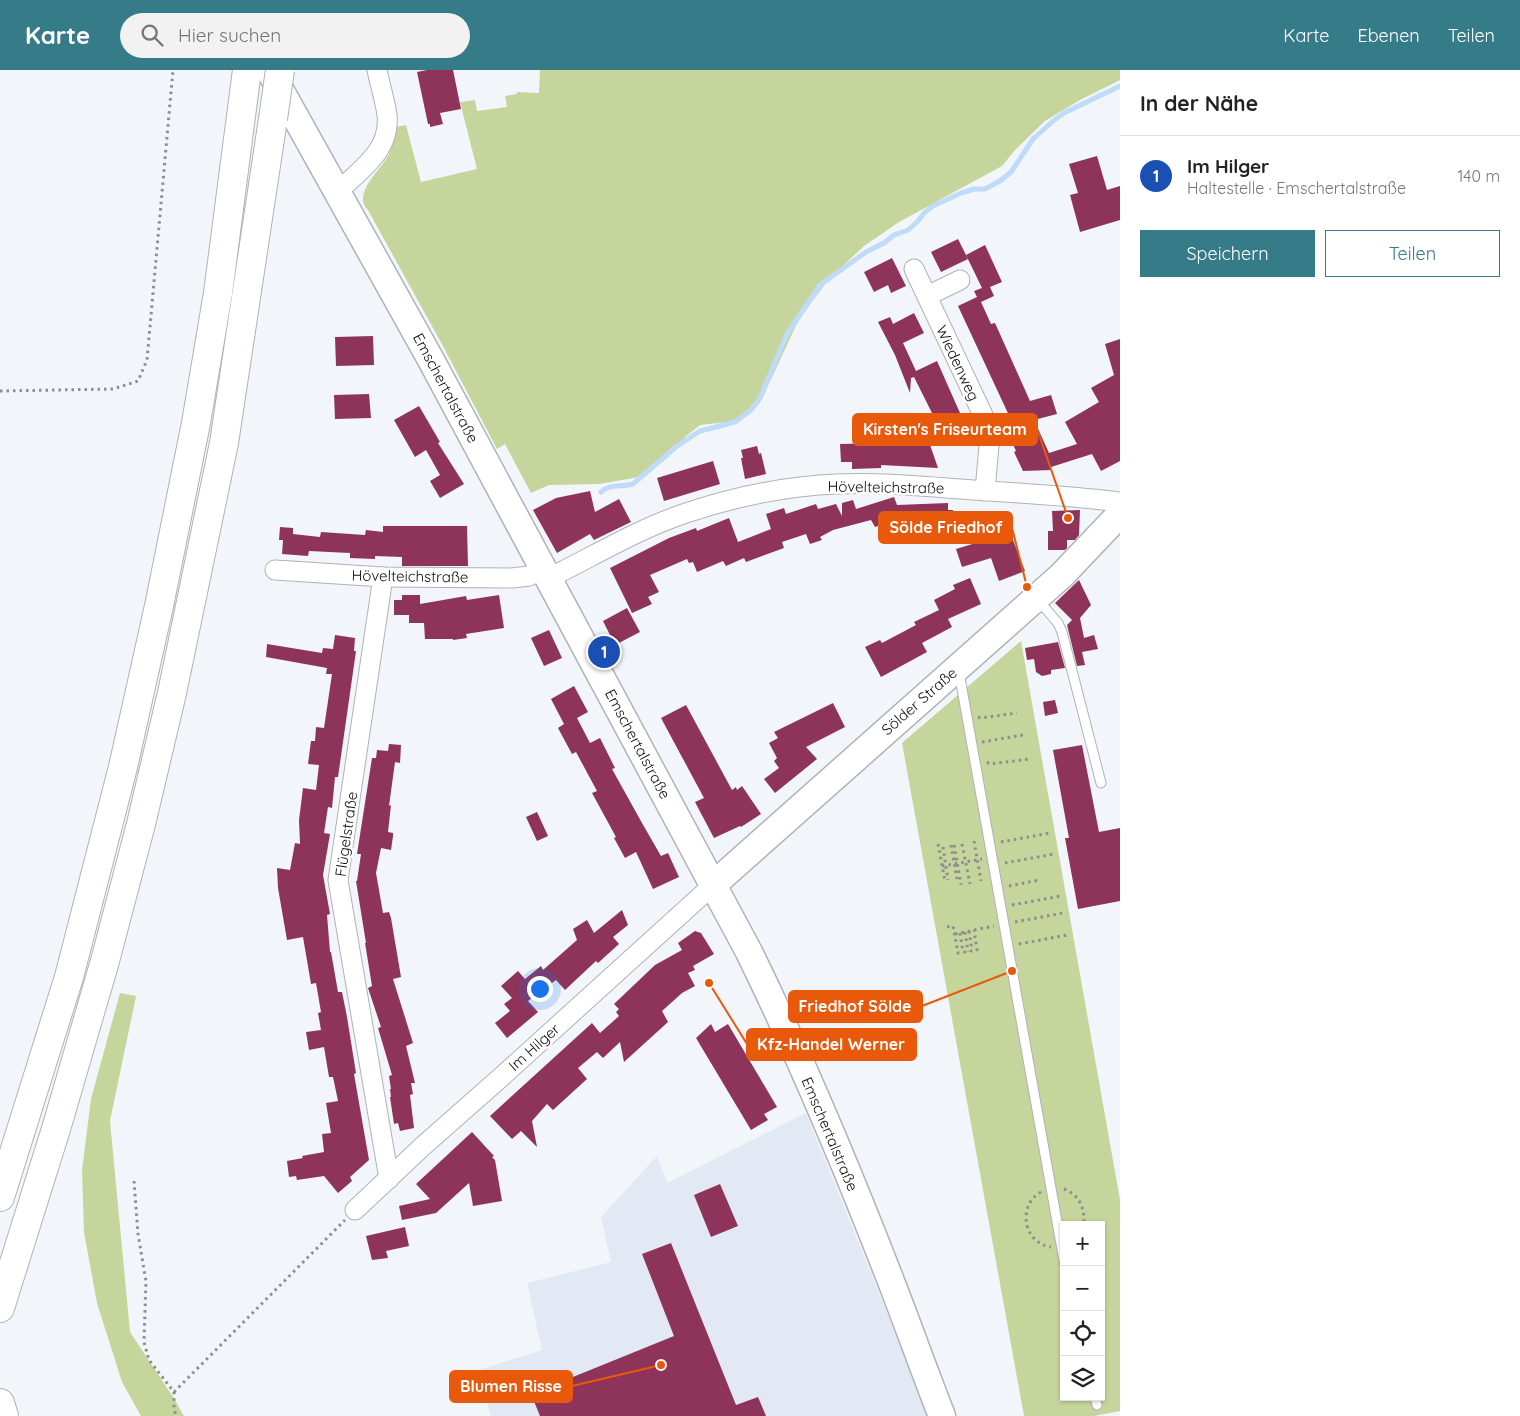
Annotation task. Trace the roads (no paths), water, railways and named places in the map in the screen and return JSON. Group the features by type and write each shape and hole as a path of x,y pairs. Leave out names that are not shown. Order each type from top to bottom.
{"highway":[{"path":"0,1308 56,1129 105,961 141,824 172,694 224,443 280,70"},
{"path":"0,1197 69,977 123,767 159,606 196,423 254,71"},
{"path":"0,1403 4,1416"}],"main road":[{"name":"Emschertalstraße","path":"254,71 338,192 547,573 713,885 785,1026 865,1216 942,1416"},
{"name":"Sölder Straße","path":"713,885 1062,575 1120,514"}],"street":[{"path":"338,192 382,147 388,126 377,70"},
{"name":"Wiedenweg","path":"914,269 983,415 990,434 985,490"},
{"path":"926,296 960,280"},
{"name":"Hövelteichstraße","path":"275,570 383,577 512,578 529,576 547,573 666,520 710,506 802,487 866,484 985,490 1083,497 1120,502"},
{"name":"Flügelstraße","path":"383,577 338,880 389,1179"},
{"name":"Im Hilger","path":"355,1210 423,1146 713,885"}],"lane":[{"path":"1036,598 1058,623 1062,632 1101,783"},
{"path":"958,667 1060,1238"}],"waterway":[{"path":"601,492 604,489 633,484 677,446 700,431 735,422 751,410 760,398 787,334 820,285 866,252 884,243 894,235 908,230 933,206 961,193 974,189 985,189 1000,181 1011,172 1033,139 1053,121 1064,113 1120,86"}],"place":[{"name":"Kirsten's Friseurteam","path":"1068,518"},
{"name":"Sölde Friedhof","path":"1027,587"},
{"name":"Im Hilger","path":"604,652"},
{"name":"Friedhof Sölde","path":"1012,971"},
{"name":"Kfz-Handel Werner","path":"709,983"},
{"name":"Blumen Risse","path":"661,1365"}]}
